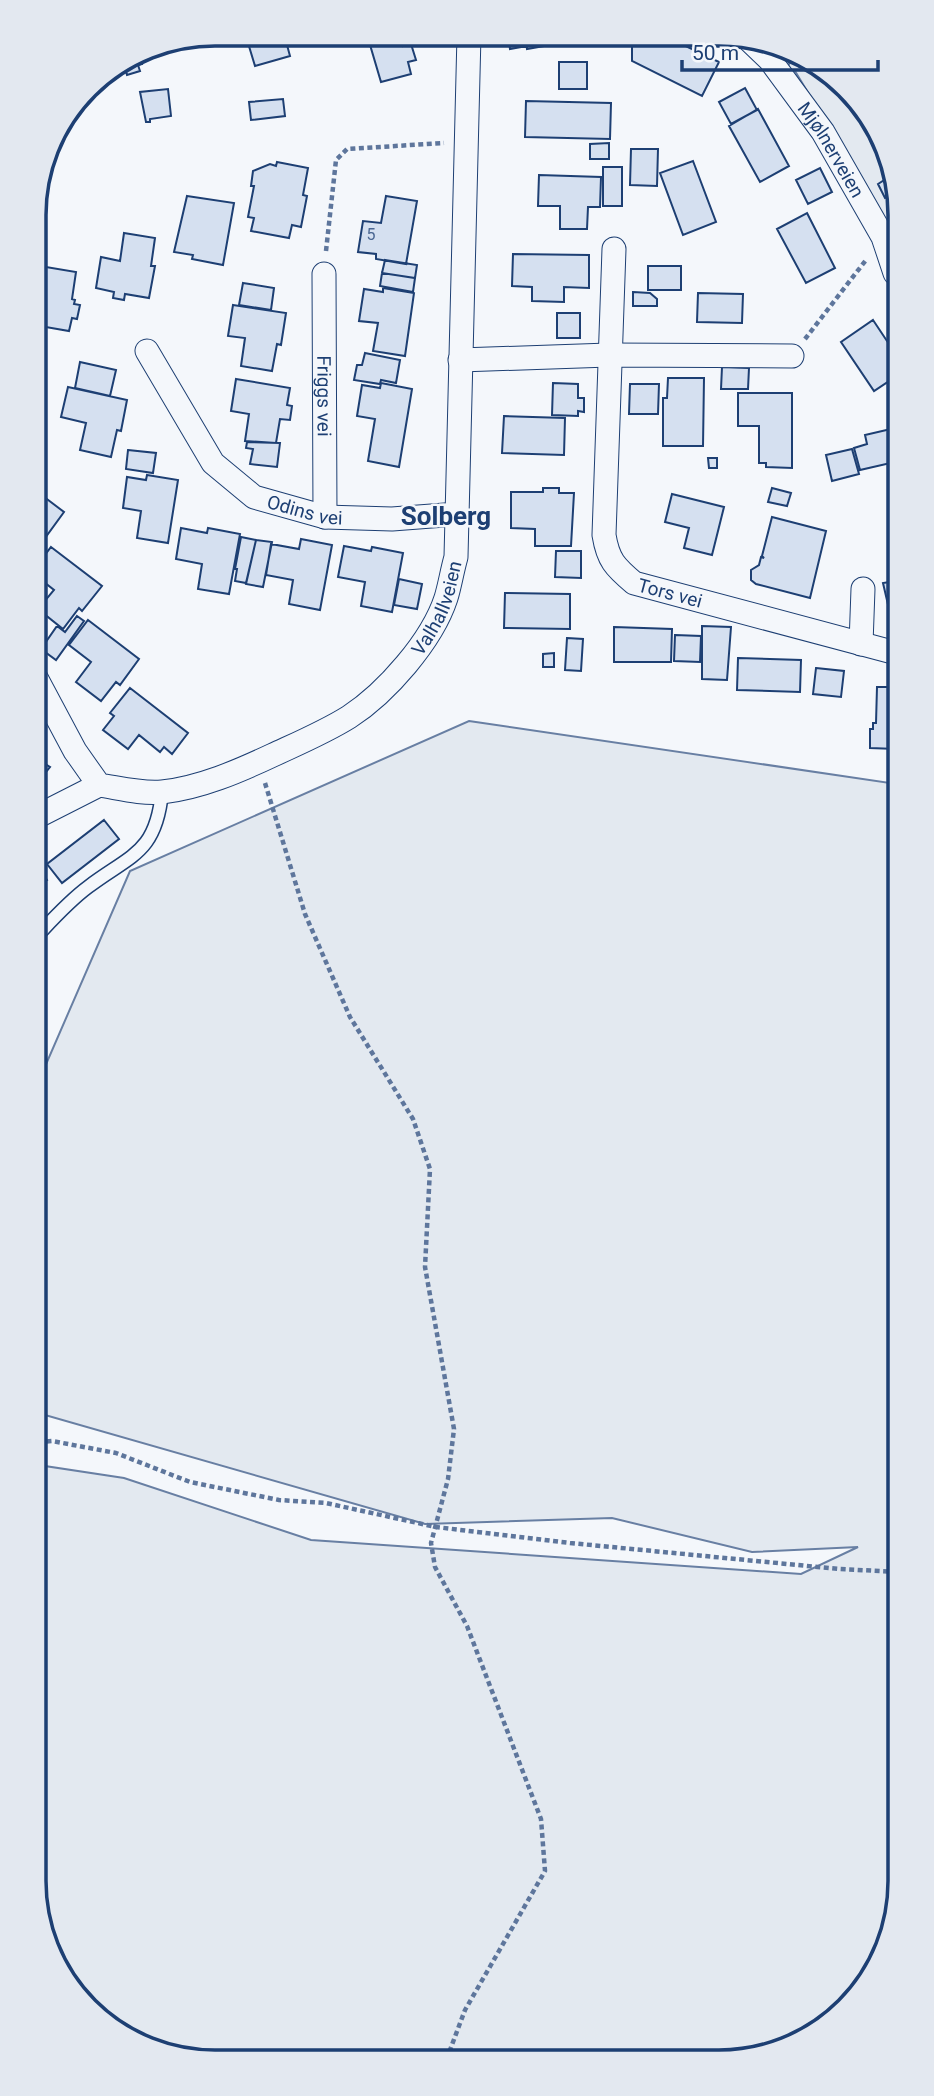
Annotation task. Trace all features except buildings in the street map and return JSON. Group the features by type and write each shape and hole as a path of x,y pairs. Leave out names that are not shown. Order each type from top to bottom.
{"street":[{"name":"Valhallveien","path":"99,785 162,792 207,782 259,761 351,716 380,693 404,666 426,636 445,601 456,557 458,514 469,46"},
{"name":"Mjølnerveien","path":"777,56 883,237 888,252"},
{"name":"Tors vei","path":"614,249 604,535 607,553 617,569 634,583 888,651"},
{"name":"Friggs vei","path":"324,274 326,517"},
{"name":"Odins vei","path":"147,351 213,463 254,497 326,517 393,519 458,514"},
{"path":"460,360 610,355 792,356"},
{"path":"861,644 863,589"},
{"path":"46,697 75,751 99,785 46,812"}],"lane":[{"path":"46,927 82,891 138,853 154,827 161,807 162,792"}],"path":[{"path":"324,274 336,160 347,149 466,141"},
{"path":"792,356 883,237"},
{"path":"259,761 305,914 350,1017 413,1119 430,1169 425,1267 454,1429 448,1479 430,1543 435,1567 467,1626 541,1819 545,1871 465,2010 450,2050"},
{"path":"46,1441 116,1452 190,1482 279,1500 326,1503 436,1527 583,1544 888,1571"}],"shaded area":[{"path":"790,61 814,74 854,111 876,150 883,170 888,225 795,71 787,68"},
{"path":"469,721 888,783 888,1893 883,1926 860,1976 831,2009 804,2028 764,2045 720,2050 192,2049 150,2038 111,2016 80,1985 68,1966 51,1926 46,1882 46,1466 124,1478 311,1540 801,1574 858,1547 752,1552 612,1518 425,1524 46,1415 46,1064 130,871"}],"district":[{"name":"Solberg","path":"446,516"}]}
